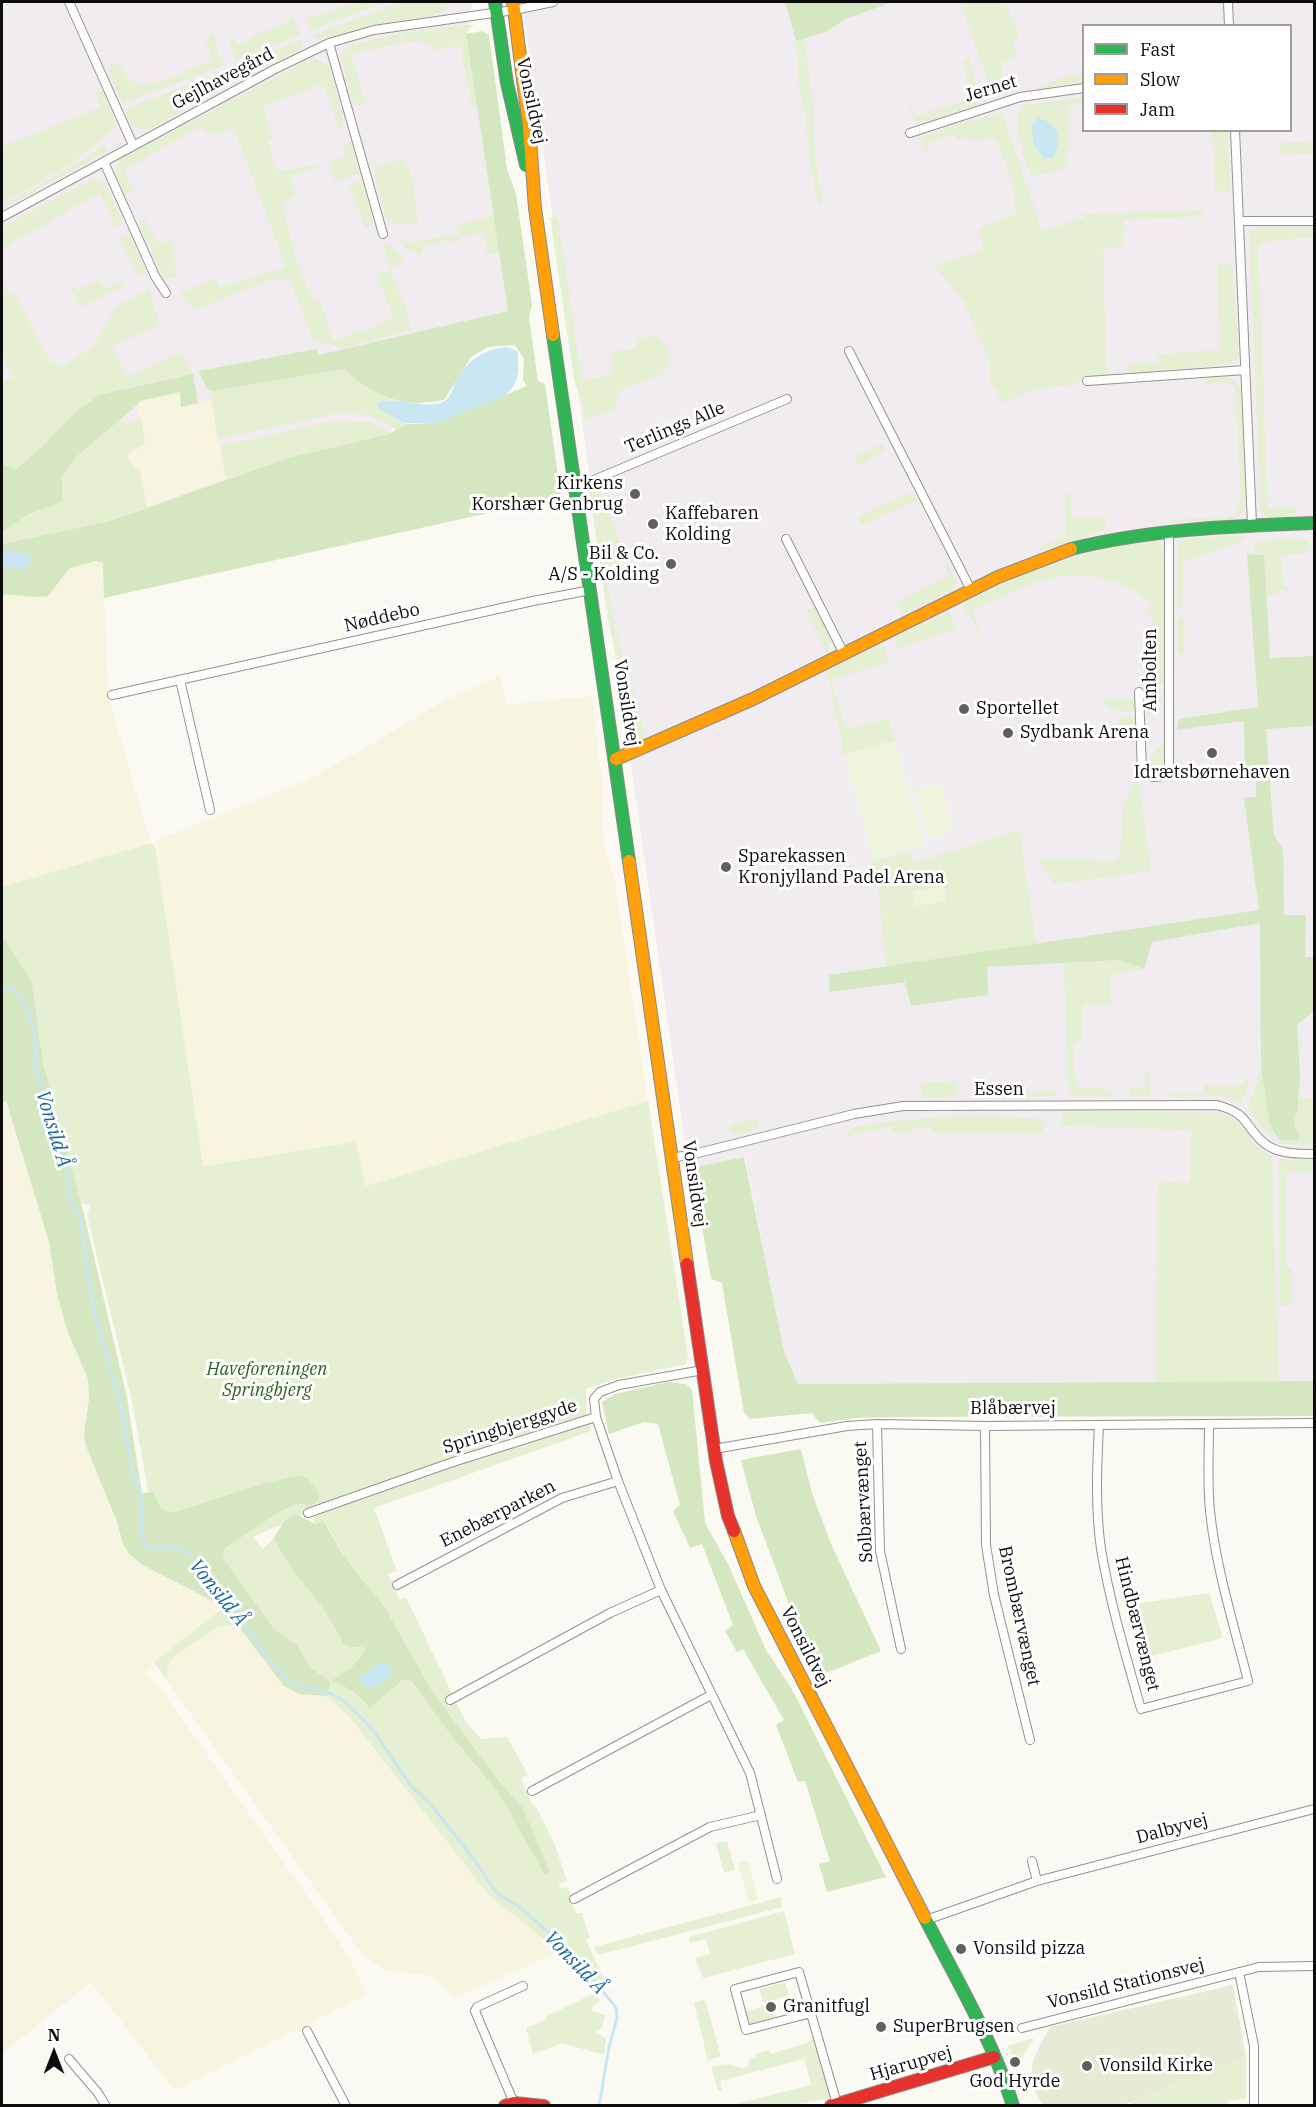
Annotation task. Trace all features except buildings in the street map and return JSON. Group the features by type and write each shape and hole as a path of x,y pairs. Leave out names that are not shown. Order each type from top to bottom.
{"main road":[{"name":"Vonsildvej","path":"511,4 529,126 535,208"},
{"name":"Vonsildvej","path":"496,7 507,82 535,208 714,1449 728,1516 754,1586 926,1920 994,2057 1013,2106"},
{"path":"496,7 509,28 520,100 529,126"},
{"path":"616,759 706,720 1018,568 1066,551 1113,539 1169,531 1314,523"},
{"name":"Hjarupvej","path":"834,2105 994,2057"},
{"path":"510,2104 544,2106"}],"street":[{"path":"69,2 133,146"},
{"name":"Gejlhavegård","path":"2,217 275,69 329,43 374,30 511,4 553,2"},
{"path":"1228,2 1229,24"},
{"path":"329,43 383,234"},
{"name":"Jernet","path":"910,133 1020,97 1082,88"},
{"path":"1235,132 1252,525"},
{"path":"104,162 155,276 166,293"},
{"path":"1240,221 1314,221"},
{"path":"849,351 971,590"},
{"path":"1087,381 1245,370"},
{"name":"Terlings Alle","path":"577,487 787,399"},
{"name":"Ambolten","path":"1139,692 1142,771 1149,777 1159,778 1167,774 1169,768 1169,531"},
{"path":"786,539 844,654"},
{"name":"Nøddebo","path":"112,696 591,590"},
{"path":"180,680 210,810"},
{"name":"Essen","path":"672,1158 854,1114 903,1106 1217,1105 1233,1110 1246,1120 1264,1144 1276,1150 1296,1154 1314,1154"},
{"name":"Springbjerggyde","path":"308,1513 450,1463 596,1417 594,1400 600,1392 619,1385 703,1370"},
{"path":"596,1417 618,1481 661,1590 750,1772 777,1879"},
{"name":"Blåbærvej","path":"714,1449 847,1426 877,1424 985,1426 1314,1423"},
{"name":"Solbærvænget","path":"877,1424 880,1551 901,1649"},
{"name":"Hindbærvænget","path":"1099,1425 1097,1494 1101,1548 1120,1634 1141,1709 1248,1681 1216,1553 1208,1483 1209,1424"},
{"name":"Brombærvænget","path":"985,1426 986,1545 994,1595 1030,1740"},
{"name":"Enebærparken","path":"397,1585 562,1498 618,1481"},
{"path":"450,1700 610,1614 661,1590"},
{"path":"532,1791 711,1695"},
{"name":"Dalbyvej","path":"926,1920 1037,1881 1314,1809"},
{"path":"574,1899 710,1827 761,1815"},
{"path":"1032,1861 1037,1881"},
{"name":"Vonsild Stationsvej","path":"1022,2028 1259,1967 1314,1966"},
{"name":"Hjarupvej","path":"811,2013 746,2030 735,1989 799,1972 811,2013 834,2105"},
{"path":"1239,1972 1254,2046 1254,2106"},
{"path":"510,2104 475,2011 477,2007 523,1986"},
{"path":"307,2031 346,2106"},
{"path":"69,2059 106,2106"}],"shaded area":[{"path":"2,2 472,2 466,34 508,311 460,323 389,434 288,458 110,521 2,544"},
{"path":"522,2 1314,2 1314,1381 798,1384 784,1351 745,1157 692,1168 684,1136"},
{"path":"180,392 181,407 211,400 226,479 147,507 140,473 129,461 128,456 131,451 145,444 137,405 140,401"},
{"path":"96,561 103,563 108,696 151,843 2,887 2,594 48,596 70,568"},
{"path":"500,676 506,705 592,696 603,789 602,823 606,856 614,876 648,1101 366,1186 354,1142 203,1166 184,1055 155,841 308,780 445,700"},
{"path":"5,1100 49,1242 57,1294 67,1330 88,1379 89,1399 84,1434 123,1544 129,1554 141,1564 224,1607 154,1662 145,1673 160,1688 336,1937 353,1965 366,1995 175,2091 91,1982 2,2053 2,1102"},
{"path":"237,1624 284,1686 299,1694 327,1696 348,1717 488,1894 559,1952 455,1998 433,1976 385,1970 362,1954 168,1682 167,1669 173,1657 218,1627"}],"green space":[{"path":"359,2 388,2 311,30 307,18"},
{"path":"402,2 448,2 448,5 442,13 358,29 319,40 313,35"},
{"path":"785,2 893,2 845,19 826,32 796,41"},
{"path":"960,2 1006,2 1019,38 1012,41 1017,55 1000,63 1005,83 1026,89 993,96"},
{"path":"291,14 300,35 237,60 228,40 233,38 237,45 256,36 254,29 257,28 260,34 291,21 289,15"},
{"path":"473,25 466,34 477,105 472,105 460,46 432,50 430,44 423,44 421,40 404,44 402,33"},
{"path":"482,31 489,35 507,169 516,194 532,304 529,317 538,381 545,384 561,497 104,598 103,563 96,561 70,568 48,596 2,594 2,544 110,521 288,458 389,434 407,424 436,423 527,386 523,380 524,359 515,345 488,347 471,357 444,400 423,403 406,402 387,397 368,387 344,369 212,391 207,389 198,371 316,349 319,355 508,311 466,34"},
{"path":"400,33 403,43 351,54 366,104 358,105 353,102 341,57 347,48"},
{"path":"213,34 218,52 225,65 123,104 108,69 112,63 115,62 136,83 155,82 212,60 205,38"},
{"path":"804,39 813,100 813,134 822,204 818,204 809,158 806,119 798,79 796,41"},
{"path":"301,40 302,47 299,50 251,73 244,71 239,64"},
{"path":"316,58 329,66 345,125 339,129 325,88 320,85 263,107 273,139 267,141 278,171 327,163 290,176 295,196 282,203 296,258 312,299 320,301 334,341 359,331 360,333 393,317 377,275 390,270 405,306 411,330 341,349 335,345 314,343 290,280 273,279 197,309 190,306 181,296 182,292 216,279 220,287 286,267 234,128 208,135 202,126 124,170 134,193 125,194 116,171 118,162 122,158"},
{"path":"969,58 979,104 922,123 914,120 908,108 912,106 915,116 972,99 963,59"},
{"path":"227,70 231,79 230,85 147,130 138,129 130,121 125,109"},
{"path":"1067,76 1082,77 1082,81 1044,88 1041,86"},
{"path":"103,90 117,127 68,166 2,203 2,147 100,107 95,93"},
{"path":"1082,97 1082,103 1069,104 1067,167 1051,173 1031,176 1018,131 1022,105"},
{"path":"1002,112 1042,231 1084,218 1083,214 1203,210 1204,216 1124,220 1123,247 1103,248 1107,374 1079,379 1078,384 1032,390 1004,403 989,381 990,363 964,302 934,265 983,250 979,228 1016,214 1012,183 997,139 969,140 967,136 956,141 954,134 928,144 930,150 925,152 922,143 928,135"},
{"path":"1212,132 1228,132 1230,191 1215,191"},
{"path":"351,140 360,170 358,174 335,182 328,163 346,155 343,144"},
{"path":"1314,141 1314,154 1281,153 1280,143"},
{"path":"104,145 108,151 2,209 2,206 78,163"},
{"path":"403,159 411,173 418,222 398,226 386,219 375,174 376,166"},
{"path":"95,178 105,183 123,223 116,227 100,193 2,249 2,226"},
{"path":"363,180 373,220 368,229 365,228 350,187 354,182"},
{"path":"494,214 500,253 487,254 483,232 461,238 454,243 447,240 422,248 421,255 406,248 398,239 410,243 459,233 457,226"},
{"path":"550,217 558,218 582,380 612,375 612,352 634,349 640,338 655,336 668,346 669,363 663,374 621,390 614,409 584,421 583,407 574,379"},
{"path":"145,219 158,243 170,240 176,253 172,255 178,267 173,270 177,278 167,279 163,276 139,224 140,220"},
{"path":"1259,227 1314,227 1314,237 1271,241 1258,246 1268,508 1296,507 1295,514 1291,517 1268,517 1261,512 1249,232"},
{"path":"129,234 147,274 139,277 120,238"},
{"path":"385,242 395,248 404,260 404,264 390,268 383,244"},
{"path":"1217,263 1232,263 1239,353 1237,359 1230,364 1133,373 1126,370 1126,365 1158,362 1157,354 1220,350"},
{"path":"2,280 11,296 15,294 49,359 62,367 94,346 117,306 149,290 160,325 112,346 127,377 181,352 193,374 141,384 43,446 15,470 2,464 2,384 14,376 2,356"},
{"path":"99,280 105,289 122,281 124,287 80,307 71,289 74,286 77,290"},
{"path":"344,369 387,397 388,400 383,401 407,424 397,430 372,417 345,412 218,439 211,400 212,391"},
{"path":"193,374 198,403 181,407 180,392 140,401 76,457 62,476 62,502 29,514 2,532 2,464 15,470 43,446 74,414 99,395"},
{"path":"1230,376 1241,389 1245,508 1241,515 1230,520 1173,523 1168,520 1233,516 1241,501 1235,386 1228,383 1203,384 1206,378"},
{"path":"141,418 145,444 131,451 128,456 129,461 140,473 147,507 110,521 2,544 2,532 29,514 76,457 121,419 126,425"},
{"path":"333,421 369,422 392,433 288,458 226,479 220,446"},
{"path":"883,444 886,449 854,468 856,455"},
{"path":"598,488 627,559 605,567 605,569 616,632 646,737 644,740 634,742 625,737 623,693 608,619 589,490"},
{"path":"912,491 917,500 861,526 858,517"},
{"path":"1064,493 1071,493 1072,517 1105,517 1105,530 1042,551 1037,550 1066,534"},
{"path":"1246,535 1238,544 1184,562 1182,609 1177,607 1177,544 1180,539"},
{"path":"1309,539 1309,548 1303,554 1281,555 1284,586 1288,587 1288,595 1286,595 1286,590 1279,589 1279,594 1266,596 1264,555 1255,554 1255,541"},
{"path":"1156,540 1164,550 1164,684 1160,685 1151,651 1153,624 1147,609 1151,602 1127,587 1104,579 1082,575 1061,576 1040,581 972,611 984,639 962,604 1025,574 1057,563 1106,549"},
{"path":"1247,554 1264,555 1270,658 1314,656 1314,726 1266,729 1274,836 1283,848 1284,915 1306,915 1305,957 1314,957 1314,1011 1297,1025 1300,1074 1297,1114 1294,1123 1300,1135 1298,1140 1279,1140 1270,1125 1261,1069 1260,923 1152,942 1144,969 1119,960 987,967 988,995 911,1006 905,982 830,992 829,975 1259,910 1244,798 1256,797 1256,778 1245,778 1244,721 1177,730 1179,719 1258,707"},
{"path":"945,565 948,565 956,582 952,591 902,614 898,601 949,576"},
{"path":"814,607 829,636 827,654 806,610"},
{"path":"947,613 951,616 956,629 897,649 895,637"},
{"path":"1181,617 1185,620 1184,652 1181,654 1178,652 1177,621"},
{"path":"884,645 889,662 831,680 846,729 889,718 895,741 848,753 845,759 827,671"},
{"path":"1159,696 1165,699 1146,718 1146,697"},
{"path":"1135,698 1135,712 1118,712 1100,700"},
{"path":"1135,716 1135,735 1124,735 1124,726 1119,726 1119,717"},
{"path":"895,741 925,845 874,860 845,757 848,753"},
{"path":"1164,742 1164,764 1159,775 1154,775 1148,770 1146,763"},
{"path":"1136,780 1140,789 1151,871 1055,884 1046,873 1040,859 1114,861 1120,857 1123,807"},
{"path":"941,784 954,831 929,839 915,791"},
{"path":"1019,830 1036,944 886,966 877,880 871,862 911,852 914,863"},
{"name":"Haveforeningen Springbjerg","path":"151,843 155,846 203,1166 355,1142 366,1186 648,1101 688,1356 686,1364 612,1380 586,1389 586,1416 449,1460 452,1467 589,1422 591,1431 374,1508 397,1571 388,1574 400,1600 406,1597 465,1721 481,1739 507,1737 528,1775 521,1778 533,1806 535,1805 555,1845 567,1881 559,1883 560,1889 568,1887 575,1913 582,1913 590,1938 586,1940 604,1979 593,1984 559,1952 488,1894 349,1717 327,1696 331,1681 312,1669 297,1645 274,1629 222,1557 197,1555 149,1495 131,1397 87,1215 90,1206 81,1203 43,1062 32,982 2,937 2,887","holes":["307,1513 312,1515 315,1524 325,1521 342,1554 386,1609 432,1691 501,1783 523,1808 534,1835 524,1834 500,1795 453,1738 412,1682 404,1679 369,1709 353,1692 332,1681 352,1668 366,1651 363,1647 350,1647 343,1644 328,1616 290,1565 274,1538 263,1549 253,1537"]},
{"path":"944,886 947,901 915,906 913,891"},
{"path":"2,937 32,982 43,1062 84,1214 127,1398 142,1493 154,1492 163,1509 176,1512 265,1483 301,1475 308,1479 318,1491 319,1501 310,1506 299,1503 282,1510 225,1548 223,1558 274,1629 297,1645 312,1669 331,1681 327,1696 299,1694 284,1686 224,1607 141,1564 129,1554 123,1544 117,1522 86,1446 84,1434 89,1399 88,1379 67,1330 57,1294 49,1242 6,1101 2,1102"},
{"path":"1120,960 1144,969 1111,974 1111,1004 1083,1005 1082,1041 1073,1042 1073,1073 1077,1088 1101,1088 1118,1096 1069,1096 1064,963"},
{"path":"1261,1069 1274,1139 1263,1129 1248,1108"},
{"path":"1145,1073 1150,1073 1150,1097 1130,1096 1130,1088 1144,1087"},
{"path":"1245,1077 1249,1082 1241,1104 1221,1096 1164,1095 1164,1093 1203,1093 1205,1085 1244,1085"},
{"path":"956,1081 957,1097 922,1098 921,1083"},
{"path":"1054,1090 1056,1096 988,1097 984,1094"},
{"path":"1298,1098 1314,1098 1314,1145 1284,1144 1279,1140 1299,1139 1298,1131 1293,1125"},
{"path":"1069,1111 1218,1113 1237,1120 1253,1143 1272,1156 1279,1382 1156,1382 1157,1181 1188,1183 1191,1130 1060,1126 1062,1114"},
{"path":"990,1116 1038,1119 1044,1121 1044,1128 1040,1133 932,1133 932,1128 913,1129 913,1133 893,1133 890,1126 848,1136 850,1128 885,1122 937,1117"},
{"path":"758,1118 759,1128 736,1135 731,1132 729,1125"},
{"path":"744,1157 784,1351 798,1384 1314,1381 1314,1416 890,1417 857,1418 820,1423 812,1413 750,1419 744,1413 722,1283 711,1279 692,1168"},
{"path":"1278,1159 1314,1160 1314,1172 1286,1172 1286,1265 1292,1269 1292,1306 1280,1306"},
{"path":"668,1382 686,1384 692,1389 705,1523 729,1566 766,1650 793,1691 886,1877 827,1892 819,1864 830,1861 805,1781 798,1782 776,1725 784,1720 743,1649 737,1652 725,1631 733,1625 702,1544 690,1548 673,1511 680,1505 658,1424 644,1422 609,1434 602,1402 615,1394"},
{"path":"801,1449 812,1493 831,1544 881,1651 816,1677 756,1516 741,1460"},
{"path":"296,1514 315,1524 324,1521 342,1554 386,1609 432,1691 501,1783 523,1808 550,1872 545,1875 500,1795 453,1738 412,1682 404,1679 369,1709 353,1692 331,1681 351,1668 365,1651 363,1647 350,1647 343,1644 328,1616 281,1552 274,1538 284,1521"},
{"path":"1209,1593 1223,1638 1144,1658 1128,1605"},
{"path":"224,1607 237,1624 218,1627 173,1657 167,1669 168,1682 154,1662"},
{"path":"727,1841 735,1870 724,1873 716,1844"},
{"path":"748,1861 758,1900 749,1903 738,1863"},
{"path":"781,1897 782,1907 598,1955 594,1947"},
{"path":"784,1911 795,1954 703,1978 695,1958 710,1954 706,1939 690,1943 689,1937"},
{"path":"785,1982 789,1995 763,2003 760,1989"},
{"path":"1233,1985 1246,2058 1123,2105 1043,2105 1033,2084 1032,2066 1050,2027"},
{"path":"595,1993 601,2001 593,2005 591,2011 605,2015 602,2028 595,2032 606,2038 604,2055 562,2043 533,2054 526,2028"},
{"path":"705,1999 721,2057 708,2060 694,2003"},
{"path":"773,2004 776,2018 749,2025 745,2011"},
{"path":"815,2037 833,2098 789,2105 732,2105 811,2085 804,2059 720,2081 722,2090 718,2090 711,2067 726,2064 743,2068 748,2066 750,2058 756,2059 755,2054 769,2050 771,2054 806,2043"},
{"path":"1034,2038 1018,2064 1007,2046"},
{"path":"1246,2058 1246,2098 1228,2101 1228,2105 1154,2106 1153,2103 1132,2106 1131,2102"}],"water":[{"path":"1038,118 1050,124 1057,132 1058,143 1054,157 1044,159 1034,144 1031,125"},
{"path":"506,347 517,351 518,371 512,388 503,397 436,423 404,423 378,408 379,403 384,401 426,404 443,402 450,395 457,379 472,361 491,350"},
{"path":"2,549 29,553 29,565 22,570 12,567 2,571"},
{"path":"382,1661 388,1664 392,1675 374,1688 368,1688 360,1680 361,1677"}],"waterway":[{"name":"Vonsild Å","path":"2,990 9,987 16,992 31,1022 36,1046 34,1064 67,1166 70,1195 80,1218 94,1313 120,1402 133,1474 138,1483 145,1544 150,1548 176,1547 186,1552 198,1562 268,1659 288,1680 296,1685 332,1694 362,1718 375,1733 410,1785 432,1806 470,1854 496,1892 521,1908 566,1948 611,2001 616,2008 617,2018 609,2047 599,2106"}],"traffic: fast":[{"path":"495,2 507,83 526,165"},
{"path":"553,335 629,861"},
{"path":"1071,549 1161,533 1222,527 1314,523"},
{"path":"925,1918 985,2034 1013,2106"}],"traffic: slow":[{"path":"513,2 529,126 535,208 553,335"},
{"path":"616,759 753,699 998,577 1071,549"},
{"path":"629,861 687,1264"},
{"path":"734,1531 754,1586 925,1918"}],"traffic: jam":[{"path":"687,1264 716,1461 728,1516 734,1531"},
{"path":"831,2106 994,2057"},
{"path":"505,2106 514,2103 544,2106"}],"place":[{"name":"Kirkens Korshær Genbrug","path":"635,494"},
{"name":"Kaffebaren Kolding","path":"653,524"},
{"name":"Bil & Co. A/S - Kolding","path":"671,564"},
{"name":"Sportellet","path":"964,709"},
{"name":"Sydbank Arena","path":"1008,733"},
{"name":"Idrætsbørnehaven","path":"1212,753"},
{"name":"Sparekassen Kronjylland Padel Arena","path":"726,867"},
{"name":"Vonsild pizza","path":"961,1949"},
{"name":"Granitfugl","path":"771,2007"},
{"name":"SuperBrugsen","path":"881,2027"},
{"name":"God Hyrde","path":"1015,2062"},
{"name":"Vonsild Kirke","path":"1087,2066"}]}
